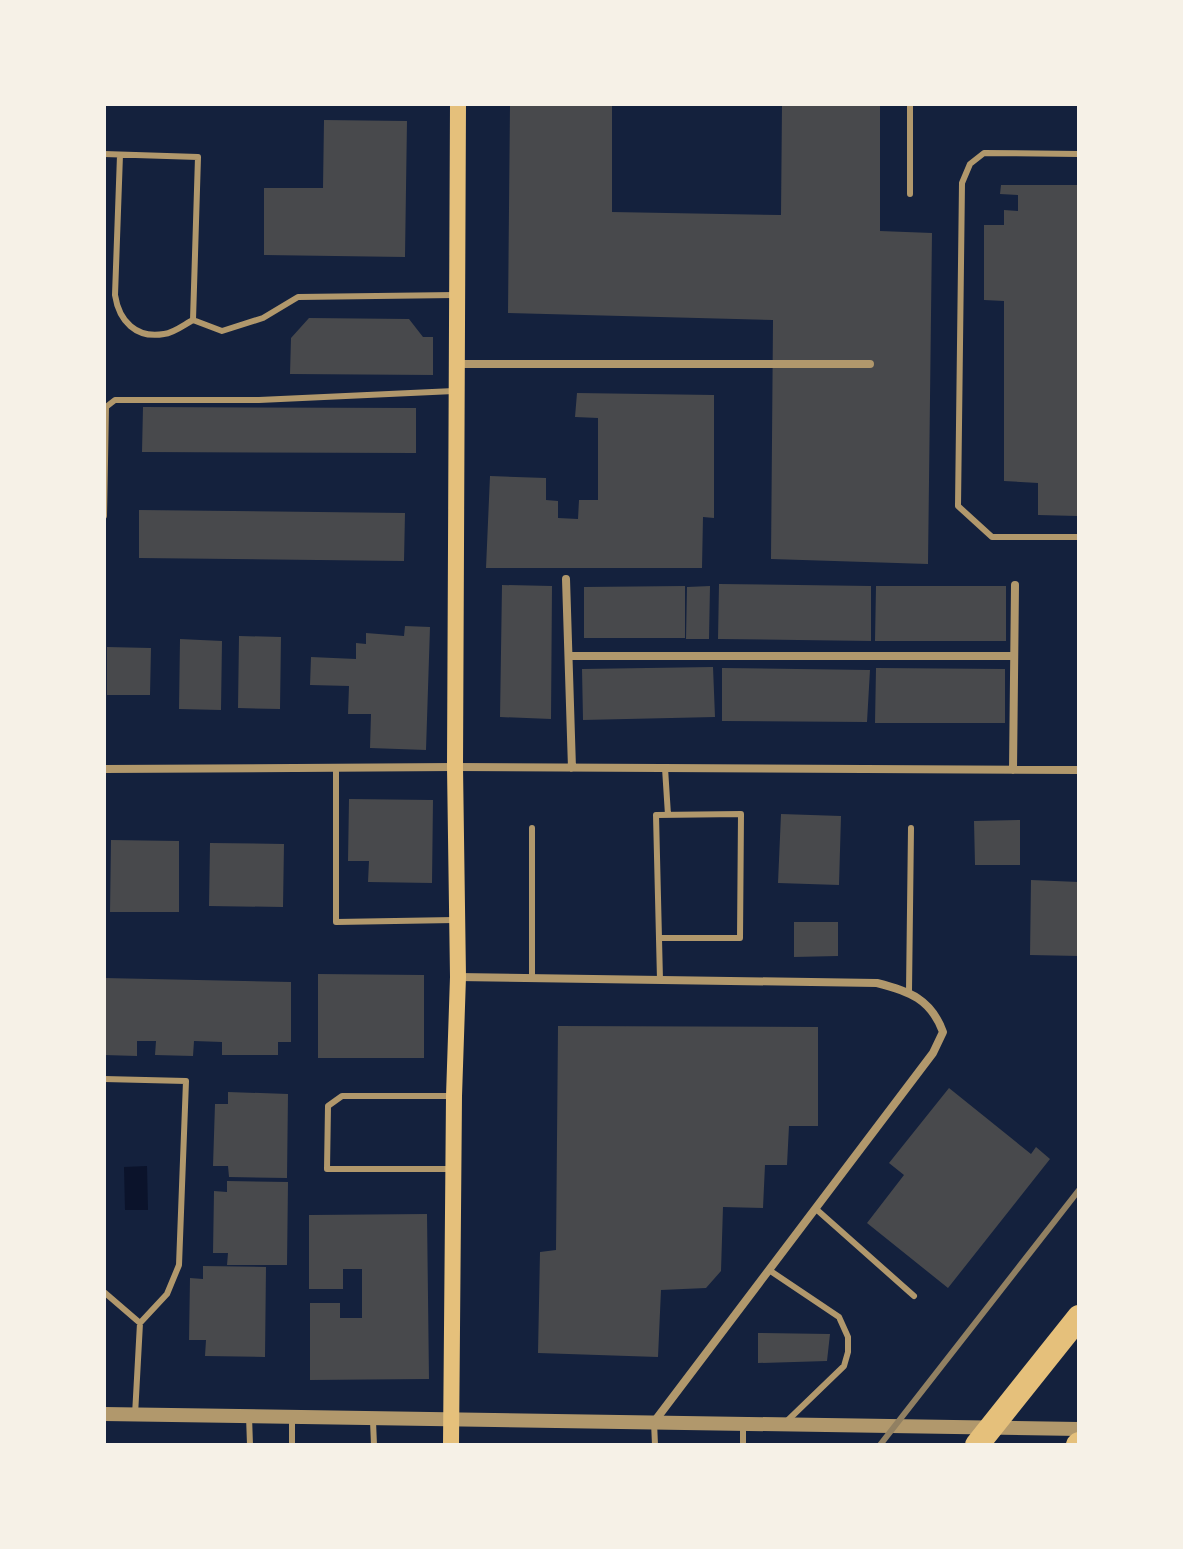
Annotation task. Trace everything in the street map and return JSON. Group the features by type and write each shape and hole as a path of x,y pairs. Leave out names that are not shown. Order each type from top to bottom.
{"highway":[{"path":"977,1445 1079,1317"}],"main road":[{"path":"451,1445 458,977 455,767 458,104"}],"street":[{"path":"458,364 870,364"},
{"path":"566,579 572,768"},
{"path":"1013,770 1015,585"},
{"path":"569,656 1014,656"},
{"path":"104,769 1079,770"},
{"path":"458,977 877,983 909,991 937,1014 943,1032 933,1053 654,1422"},
{"path":"104,1414 1079,1429"}],"lane":[{"path":"910,104 910,194"},
{"path":"1079,154 984,153 970,164 962,183 958,506 992,537 1079,537"},
{"path":"104,154 198,157 193,320"},
{"path":"120,155 115,295 118,313 132,327 145,333 166,334 193,320 222,331 263,318 298,297 458,295"},
{"path":"104,516 106,407 115,400 259,400 458,390"},
{"path":"336,768 336,922 457,920"},
{"path":"665,768 668,815"},
{"path":"660,980 656,815 741,814 740,938 661,938"},
{"path":"532,828 532,978"},
{"path":"909,991 911,828"},
{"path":"104,1079 186,1081 179,1265 167,1294 140,1323 135,1415"},
{"path":"454,1096 342,1096 328,1106 327,1169 454,1169"},
{"path":"816,1209 914,1296"},
{"path":"769,1270 839,1317 848,1337 844,1366 784,1424"},
{"path":"104,1292 140,1323"},
{"path":"249,1416 250,1445"},
{"path":"292,1417 292,1445"},
{"path":"373,1419 374,1445"},
{"path":"654,1422 655,1445"},
{"path":"743,1423 743,1445"}],"water":[{"path":"147,1166 148,1210 125,1210 124,1167"}],"building":[{"path":"510,104 612,104 612,212 781,215 782,104 880,104 880,231 932,233 928,564 771,559 773,320 508,313"},
{"path":"324,120 407,121 405,257 264,255 264,188 323,188"},
{"path":"1001,185 1079,185 1077,516 1038,515 1038,483 1004,481 1004,301 984,300 984,225 1004,225 1004,210 1018,211 1018,195 1000,194"},
{"path":"309,318 409,319 423,337 433,337 433,375 290,374 291,338"},
{"path":"577,393 714,395 714,518 703,517 702,568 486,568 490,476 546,478 546,500 558,501 558,518 578,519 579,500 598,500 598,418 575,417"},
{"path":"143,407 416,408 416,453 142,452"},
{"path":"139,510 405,513 404,561 139,558"},
{"path":"719,584 871,586 871,641 718,639"},
{"path":"502,585 552,586 551,719 500,717"},
{"path":"685,586 685,638 584,638 584,587"},
{"path":"710,586 709,639 686,639 687,587"},
{"path":"876,586 1006,586 1006,641 875,641"},
{"path":"405,626 430,627 426,750 370,748 371,714 348,714 349,686 310,685 311,657 356,659 356,643 366,644 366,633 404,636"},
{"path":"239,636 281,637 280,709 238,708"},
{"path":"180,639 222,641 221,710 179,709"},
{"path":"107,647 151,648 150,695 107,695"},
{"path":"713,667 715,717 583,720 582,669"},
{"path":"722,668 870,670 867,722 722,721"},
{"path":"876,668 1005,669 1005,723 875,723"},
{"path":"349,799 433,800 432,883 368,882 369,861 348,861"},
{"path":"781,814 841,816 839,885 778,883"},
{"path":"1020,820 1020,865 975,865 974,821"},
{"path":"111,840 179,841 179,912 110,912"},
{"path":"210,843 284,844 283,907 209,906"},
{"path":"1031,880 1079,882 1079,956 1030,955"},
{"path":"794,922 838,922 838,956 794,957"},
{"path":"318,974 424,975 424,1058 318,1058"},
{"path":"104,978 291,982 291,1042 278,1042 278,1055 222,1055 222,1042 194,1041 193,1056 155,1055 156,1041 137,1041 137,1056 104,1055"},
{"path":"558,1026 818,1027 818,1126 789,1126 787,1165 765,1165 763,1208 723,1207 721,1271 706,1288 661,1290 658,1357 538,1353 540,1252 556,1250"},
{"path":"949,1088 1031,1154 1036,1147 1050,1159 948,1288 867,1223 904,1175 889,1163"},
{"path":"228,1092 288,1094 287,1178 229,1177 228,1166 213,1166 215,1104 228,1104"},
{"path":"227,1181 288,1182 287,1265 227,1265 228,1253 213,1253 214,1191 227,1192"},
{"path":"427,1214 429,1379 310,1380 310,1303 340,1303 340,1318 362,1318 362,1269 343,1269 343,1289 309,1289 309,1215"},
{"path":"203,1266 266,1267 265,1357 205,1356 206,1340 189,1340 190,1278 203,1279"},
{"path":"758,1333 830,1334 827,1361 758,1363"}],"railway":[{"path":"880,1445 1079,1190"}]}
